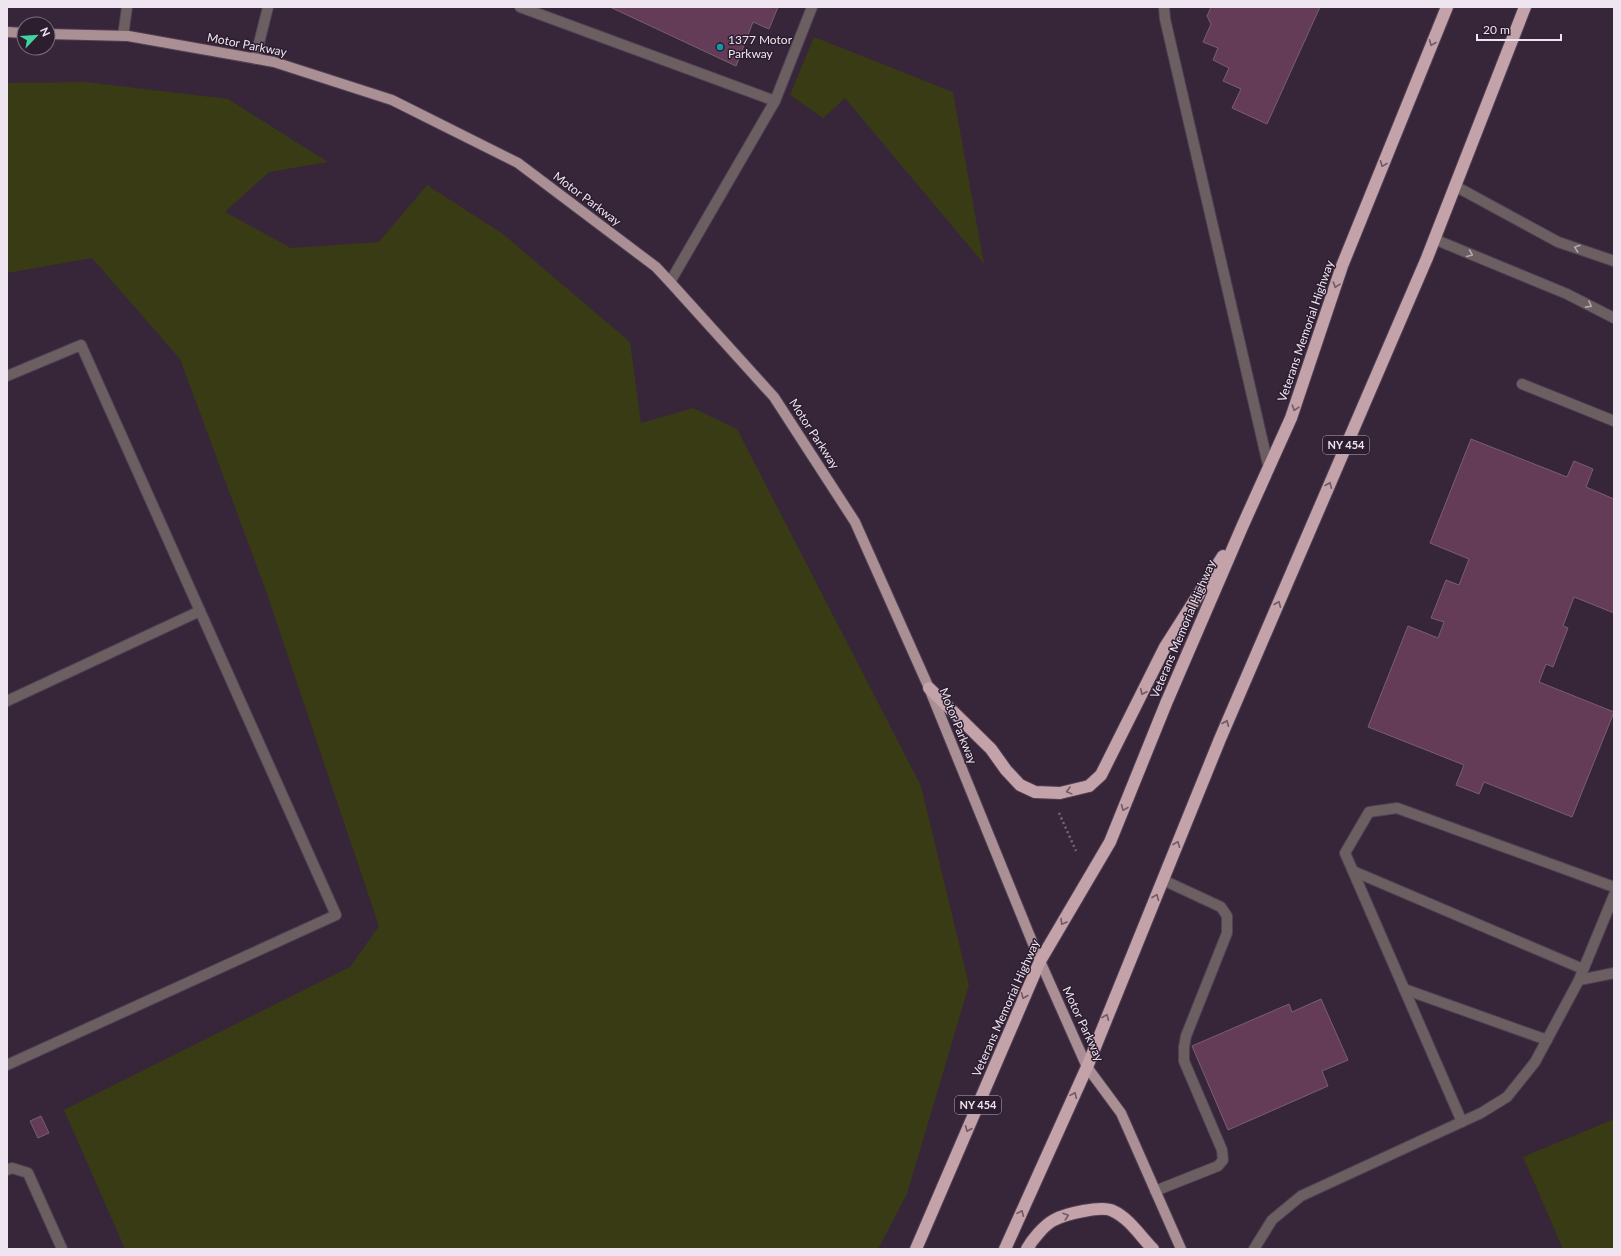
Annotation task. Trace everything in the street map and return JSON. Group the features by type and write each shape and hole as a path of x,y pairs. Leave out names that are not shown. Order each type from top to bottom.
{"highway":[{"name":"Veterans Memorial Highway","path":"916,1249 1040,961 1110,842 1167,701 1291,418 1342,266 1447,7"},
{"name":"NY 454","path":"1005,1249 1087,1067 1220,739 1434,239 1525,7"},
{"path":"929,688 991,749 1006,770 1020,785 1035,792 1060,793 1088,786 1101,775 1165,647 1242,527"},
{"path":"1027,1249 1032,1240 1054,1220 1085,1210 1112,1210 1127,1221 1153,1249"}],"main road":[{"name":"Motor Parkway","path":"56,34 123,36 256,58 274,62 392,100 518,163 656,267 670,282 774,397 855,522 929,688 1040,961 1087,1067 1120,1113 1181,1249"}],"lane":[{"path":"123,36 128,7"},
{"path":"256,58 268,7"},
{"path":"520,7 775,101"},
{"path":"670,282 775,101 812,7"},
{"path":"1164,7 1165,19 1269,468"},
{"path":"1454,186 1558,242 1614,261"},
{"path":"1434,239 1567,294 1614,318"},
{"path":"7,376 81,345 336,915 7,1065"},
{"path":"1522,384 1614,421"},
{"path":"7,701 200,611"},
{"path":"1462,1122 1345,853 1369,812 1397,808 1614,887"},
{"path":"1353,871 1583,969"},
{"path":"1155,1191 1218,1166 1223,1160 1222,1150 1184,1061 1184,1047 1186,1036 1226,934 1227,916 1221,907 1163,880"},
{"path":"1254,1249 1272,1220 1301,1196 1481,1113 1507,1097 1535,1062 1579,980 1614,895"},
{"path":"1579,980 1614,973"},
{"path":"1404,989 1547,1040"},
{"path":"7,1170 12,1168 28,1173 62,1249"}],"path":[{"path":"1059,810 1076,851"}],"green space":[{"path":"814,37 953,92 984,264 845,98 823,118 790,95"},
{"path":"86,82 228,99 328,162 269,172 225,212 291,248 379,242 427,185 503,234 630,342 641,423 693,408 737,429 921,786 969,985 907,1194 878,1249 125,1249 64,1110 350,967 379,926 266,591 180,359 92,258 7,273 7,83"},
{"path":"1614,1119 1614,1249 1563,1249 1523,1157"}],"building":[{"name":"1377 Motor Parkway","path":"610,7 778,7 769,29 753,22 736,66"},
{"path":"1211,7 1320,7 1267,124 1232,108 1241,89 1223,81 1229,68 1213,60 1218,48 1203,42 1211,24 1207,16"},
{"path":"1471,439 1567,477 1574,461 1593,469 1586,487 1614,499 1614,613 1574,597 1563,626 1568,628 1553,667 1546,664 1539,682 1614,712 1572,817 1484,782 1479,794 1456,785 1464,765 1368,727 1408,626 1438,638 1444,622 1431,618 1446,580 1459,585 1469,559 1430,543"},
{"path":"1321,999 1348,1060 1322,1071 1328,1086 1228,1130 1192,1046 1289,1004 1292,1012"},
{"path":"41,1116 49,1133 38,1138 30,1121"}],"place":[{"name":"1377 Motor Parkway","path":"720,47"}]}
